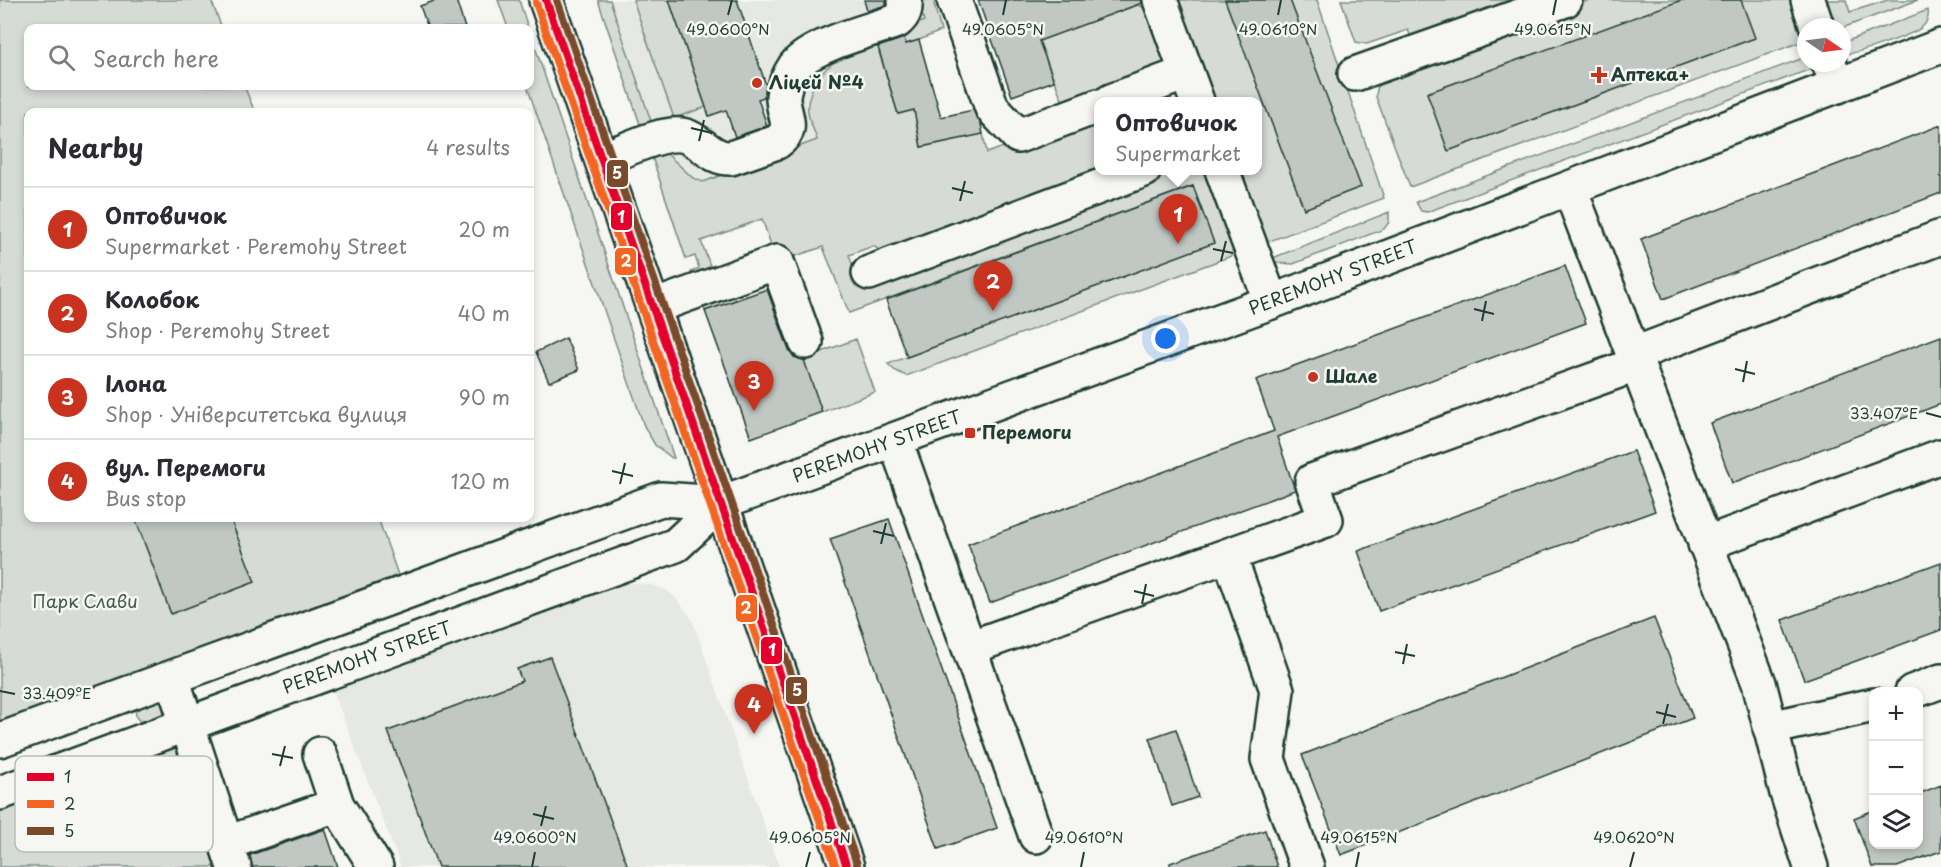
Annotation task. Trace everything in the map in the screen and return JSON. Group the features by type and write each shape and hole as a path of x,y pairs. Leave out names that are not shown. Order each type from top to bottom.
{"street":[{"path":"546,0 847,867"},
{"path":"602,159 667,135 686,136 715,156 723,158 730,158 777,142 784,137 787,131 788,122 783,96 786,81 797,64 815,51 837,41 897,21 903,16 906,0"},
{"path":"954,0 992,108 1018,136 1094,108"},
{"path":"1140,97 1191,88 1160,0"},
{"path":"1355,74 1565,0"},
{"path":"1808,0 1814,18"},
{"name":"PEREMOHY STREET","path":"100,756 676,545 721,503 1271,302 1569,189 1834,75 1941,46"},
{"path":"869,273 1133,175"},
{"path":"1223,175 1271,302"},
{"path":"1569,189 1759,683 1787,793 1811,867"},
{"path":"969,648 1326,520 1312,481 1634,360 1941,237"},
{"path":"653,308 777,262 806,342"},
{"path":"895,440 1036,837"},
{"path":"1705,544 1941,456"},
{"name":"PEREMOHY STREET","path":"0,740 660,499 721,503"},
{"path":"1229,555 1277,690 1268,759 1307,867"},
{"path":"462,572 479,617"},
{"path":"171,678 199,756"},
{"path":"1923,688 1941,681"},
{"path":"96,705 113,751"},
{"path":"1770,728 1869,706"},
{"path":"320,754 337,805 376,867"},
{"name":"PEREMOHY STREET","path":"0,793 15,787"},
{"path":"213,800 231,855 337,805"}],"shaded area":[{"name":"Ліцей №4","path":"598,0 933,0 941,31 879,52 898,114 674,224"},
{"path":"621,584 653,585 665,590 675,597 692,619 779,867 401,867 333,691"}],"green space":[{"name":"Парк Слави","path":"0,0 211,0 220,24 24,24 24,90 246,90 253,108 24,108 24,522 379,522 398,575 0,725"},
{"path":"498,0 519,0 527,24 507,24"},
{"path":"598,0 610,0 653,127 642,130"},
{"path":"633,0 669,0 706,107 674,118"},
{"path":"919,0 933,0 941,31 879,52 898,114 937,103 939,117 916,122 921,147 983,134 987,153 1094,114 1094,172 884,253 873,246 849,255 859,283 1157,175 1213,175 1242,252 906,376 888,364 1213,243 1192,186 849,313 823,247 777,262 762,219 701,241 717,284 728,281 735,300 705,311 691,272 699,268 695,256 686,259 651,154 665,152 693,178 703,182 817,140 808,105 811,91 823,72 833,63 924,21"},
{"path":"1075,0 1084,24 1138,5 1156,13 1177,69 1063,102 1039,41"},
{"path":"1171,0 1317,0 1384,198 1259,245 1233,175 1262,175 1262,97 1206,97"},
{"path":"1341,0 1542,0 1415,46 1408,30 1367,44 1356,42"},
{"path":"1590,0 1801,0 1804,18 1797,18 1797,43 1410,187 1376,97 1379,84 1387,74"},
{"path":"1816,0 1846,0 1850,12 1888,0 1918,0 1851,25 1851,18 1822,18"},
{"path":"1928,10 1927,21 1922,27 1896,39 1851,53 1851,40"},
{"path":"534,44 674,458 655,445 644,426 528,90 534,90"},
{"path":"1797,60 1797,72 1803,72 1427,212 1421,211 1416,202"},
{"path":"1389,212 1389,222 1384,229 1293,264 1279,263 1270,259"},
{"path":"856,339 875,392 822,412 803,359"},
{"path":"160,692 170,718 145,727 136,717 135,704"},
{"path":"175,746 178,756 147,756"},
{"path":"15,804 15,852 210,852 215,867 0,867 0,809"}],"building":[{"path":"437,0 456,0 464,24 427,24 420,6"},
{"path":"669,0 737,0 766,85 764,97 758,99 767,126 735,137 726,110 709,116"},
{"path":"864,0 886,0 886,5 867,11"},
{"path":"978,0 1142,0 1142,3 1039,41 1054,81 1012,96"},
{"path":"1225,0 1290,0 1361,187 1304,209"},
{"path":"1682,0 1741,0 1755,38 1448,151 1427,93"},
{"path":"904,38 906,44 919,40 941,117 973,110 981,124 983,134 921,147 914,110 898,114 878,47"},
{"path":"1941,125 1941,193 1663,299 1641,239"},
{"path":"1193,186 1214,243 907,357 886,300"},
{"path":"1565,266 1586,323 1277,437 1295,490 990,603 968,544 1274,431 1256,380"},
{"path":"767,289 788,348 794,357 804,360 822,412 751,438 705,311"},
{"path":"1941,336 1941,404 1732,483 1710,423"},
{"path":"566,338 579,370 549,382 536,352"},
{"path":"1633,451 1655,511 1379,611 1358,551"},
{"path":"889,519 997,828 938,849 830,539"},
{"path":"136,522 232,522 255,582 171,614"},
{"path":"1941,562 1941,630 1804,680 1782,620"},
{"path":"1654,618 1693,718 1341,855 1302,755"},
{"path":"550,657 628,867 438,867 388,731 522,681 517,669"},
{"path":"1176,729 1198,797 1172,806 1150,738"},
{"path":"1941,785 1941,851 1897,867 1872,867 1854,818 1869,812 1869,849 1923,849 1923,792"},
{"path":"325,829 338,867 252,867 250,855"},
{"path":"1265,830 1277,867 1170,867 1170,863"}],"transit line":[{"name":"1","path":"546,0 847,867"},
{"name":"5","path":"557,0 857,864"},
{"name":"2","path":"536,3 836,867"}],"place":[{"name":"Аптека+","path":"1599,75"},
{"name":"Ліцей №4","path":"757,83"},
{"name":"Оптовичок","path":"1178,244"},
{"name":"Колобок","path":"993,311"},
{"name":"Шале","path":"1313,377"},
{"name":"Ілона","path":"754,411"},
{"name":"Перемоги","path":"970,433"},
{"name":"вул. Перемоги","path":"754,734"}]}
